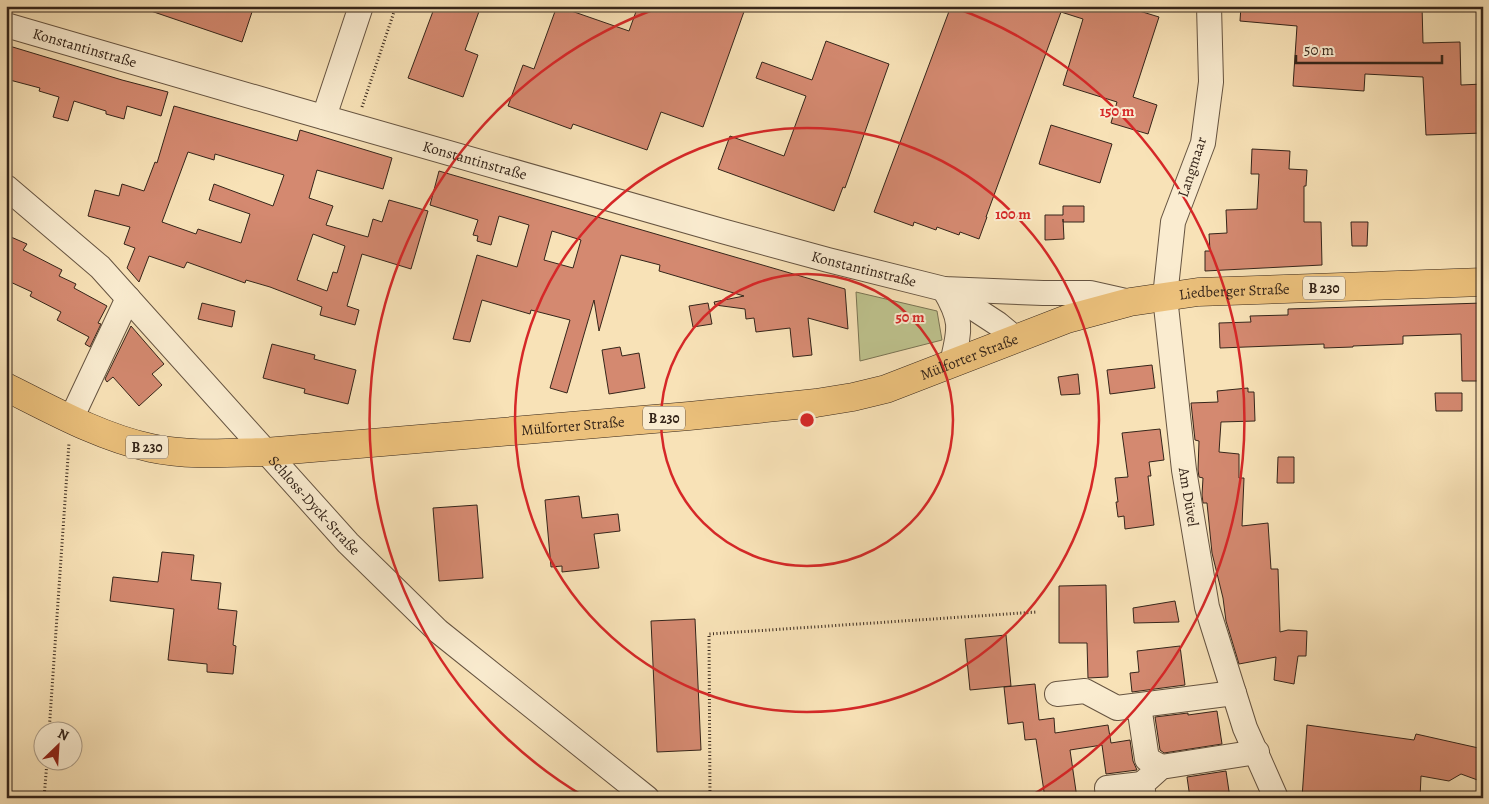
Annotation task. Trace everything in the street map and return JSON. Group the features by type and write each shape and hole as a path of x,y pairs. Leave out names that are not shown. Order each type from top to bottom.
{"main road":[{"name":"Liedberger Straße","path":"1165,297 1208,292 1483,282"},
{"name":"Mülforter Straße","path":"6,387 70,420 151,448 202,454 265,452 816,404 886,389 1067,319 1130,302 1165,297"}],"street":[{"path":"324,117 361,6"},
{"name":"Langmaar","path":"1165,297 1173,222 1203,143 1211,82 1207,7"},
{"name":"Konstantinstraße","path":"6,25 778,247 944,289 1043,294 1090,293 1130,302"},
{"name":"Schloss-Dyck-Straße","path":"6,187 94,262 348,543 438,631 647,798"},
{"path":"944,289 955,307 959,324 952,363"},
{"name":"Konstantinstraße","path":"944,289 998,324 1015,338"},
{"name":"Am Düvel","path":"1165,297 1184,470 1207,608 1245,728 1276,798"},
{"path":"70,420 128,298"},
{"path":"1057,694 1085,691 1117,708 1234,693"},
{"path":"1139,706 1147,759 1161,767 1256,752"},
{"path":"1108,798 1107,788 1143,791 1161,767"}],"path":[{"path":"355,126 396,6"},
{"path":"50,722 70,420"},
{"path":"710,798 709,634 1037,612"},
{"path":"44,798 46,772"}],"green space":[{"path":"856,292 937,311 942,340 860,361"}],"building":[{"path":"146,6 254,6 242,42 145,9"},
{"path":"435,6 481,6 465,50 478,55 463,97 408,78"},
{"path":"557,6 629,31 638,6 746,6 703,127 661,112 647,150 573,124 571,129 508,106 523,65 534,69"},
{"path":"951,6 1123,6 1159,17 1133,97 1157,105 1148,134 1111,123 1117,102 1063,85 1083,19 1061,12 979,239 960,232 959,235 937,227 936,230 914,222 913,226 874,212"},
{"path":"1241,6 1422,6 1423,43 1460,42 1461,85 1483,84 1483,133 1426,135 1423,77 1365,74 1364,91 1293,86 1297,26 1240,21"},
{"path":"826,41 889,64 845,188 843,187 834,211 718,169 730,136 784,156 806,96 756,78 762,62 812,80"},
{"path":"6,45 168,92 161,116 127,106 124,119 74,101 68,121 53,117 59,97 39,91 40,88 6,79"},
{"path":"174,106 297,141 300,130 392,158 383,189 317,170 309,198 333,206 326,225 368,237 373,219 382,222 389,200 428,211 411,269 362,254 347,306 359,310 355,325 320,315 322,307 270,287 246,280 245,283 187,262 184,268 149,256 139,282 127,268 135,248 124,244 130,227 88,216 95,190 119,196 122,184 144,191 155,162 157,163","holes":["188,152 214,160 215,154 284,175 273,206 214,184 209,200 250,214 241,243 198,229 196,234 162,222","313,234 345,246 337,273 333,272 327,291 297,280"]},
{"path":"1051,125 1112,144 1100,183 1039,164"},
{"path":"1252,149 1290,151 1289,169 1307,170 1306,186 1304,186 1304,222 1321,222 1322,265 1205,271 1205,251 1210,251 1209,234 1227,233 1226,210 1257,209 1259,174 1251,174"},
{"path":"439,171 845,289 848,329 808,318 812,355 793,357 790,328 756,332 754,318 746,319 745,309 715,305 714,302 744,296 659,271 660,265 621,255 599,331 594,300 567,393 550,388 570,320 531,310 530,314 482,300 470,342 453,339 477,255 517,267 529,225 499,216 491,245 477,241 478,236 473,235 478,220 430,205","holes":["552,231 581,240 573,268 544,260"]},
{"path":"1063,206 1084,206 1084,222 1063,222 1064,239 1045,240 1045,215 1063,215"},
{"path":"1351,222 1368,222 1367,246 1352,246"},
{"path":"11,237 27,244 23,250 62,270 59,276 76,284 74,288 107,306 98,323 101,324 90,347 85,344 89,337 57,320 61,312 30,296 32,292 6,280 6,245"},
{"path":"202,303 235,311 232,327 198,319"},
{"path":"708,303 712,324 693,327 689,306"},
{"path":"1483,303 1483,381 1462,381 1461,334 1403,336 1403,344 1353,347 1324,348 1324,344 1220,348 1219,323 1251,322 1250,316 1288,315 1288,309"},
{"path":"131,326 164,364 152,374 162,385 139,406 113,377 107,382 105,379"},
{"path":"272,344 315,355 314,359 356,370 348,404 304,393 305,389 263,378"},
{"path":"620,347 622,356 639,353 645,388 609,394 602,350"},
{"path":"1152,365 1155,388 1110,394 1107,370"},
{"path":"1078,374 1080,394 1061,395 1058,377"},
{"path":"1248,388 1248,392 1254,392 1255,421 1221,422 1219,452 1239,454 1239,478 1244,478 1242,526 1268,523 1271,569 1278,569 1280,632 1288,630 1307,631 1306,656 1298,656 1294,684 1274,680 1276,657 1239,664 1226,621 1223,598 1212,553 1207,503 1203,503 1203,478 1199,477 1198,470 1199,441 1195,440 1191,403 1218,402 1217,391"},
{"path":"1435,393 1462,393 1462,411 1436,411"},
{"path":"1160,429 1164,460 1149,462 1151,476 1148,476 1154,525 1125,529 1124,516 1118,517 1115,478 1128,477 1122,433"},
{"path":"1278,457 1294,457 1294,483 1277,483"},
{"path":"579,496 582,518 618,514 620,531 594,534 599,568 562,572 562,566 551,567 545,500"},
{"path":"477,505 483,578 439,581 433,508"},
{"path":"162,552 194,555 191,580 221,583 218,609 237,611 233,645 236,646 233,674 207,672 207,664 168,660 174,609 110,601 113,577 158,582"},
{"path":"1106,585 1108,677 1088,678 1087,643 1059,643 1059,586"},
{"path":"1175,601 1179,622 1134,623 1133,608"},
{"path":"695,619 701,750 657,752 651,621"},
{"path":"1006,635 1011,686 970,690 965,639"},
{"path":"1180,646 1185,685 1132,692 1130,673 1139,672 1137,651"},
{"path":"1035,684 1039,720 1054,718 1055,733 1108,725 1111,743 1130,740 1133,761 1137,770 1106,774 1102,745 1070,750 1077,798 1045,798 1036,739 1025,740 1023,722 1008,724 1004,687"},
{"path":"1217,711 1222,744 1164,753 1160,750 1155,717"},
{"path":"1307,725 1414,740 1416,734 1483,749 1483,782 1461,774 1449,781 1421,776 1420,798 1302,798"},
{"path":"1226,771 1230,798 1190,798 1187,777"}]}
